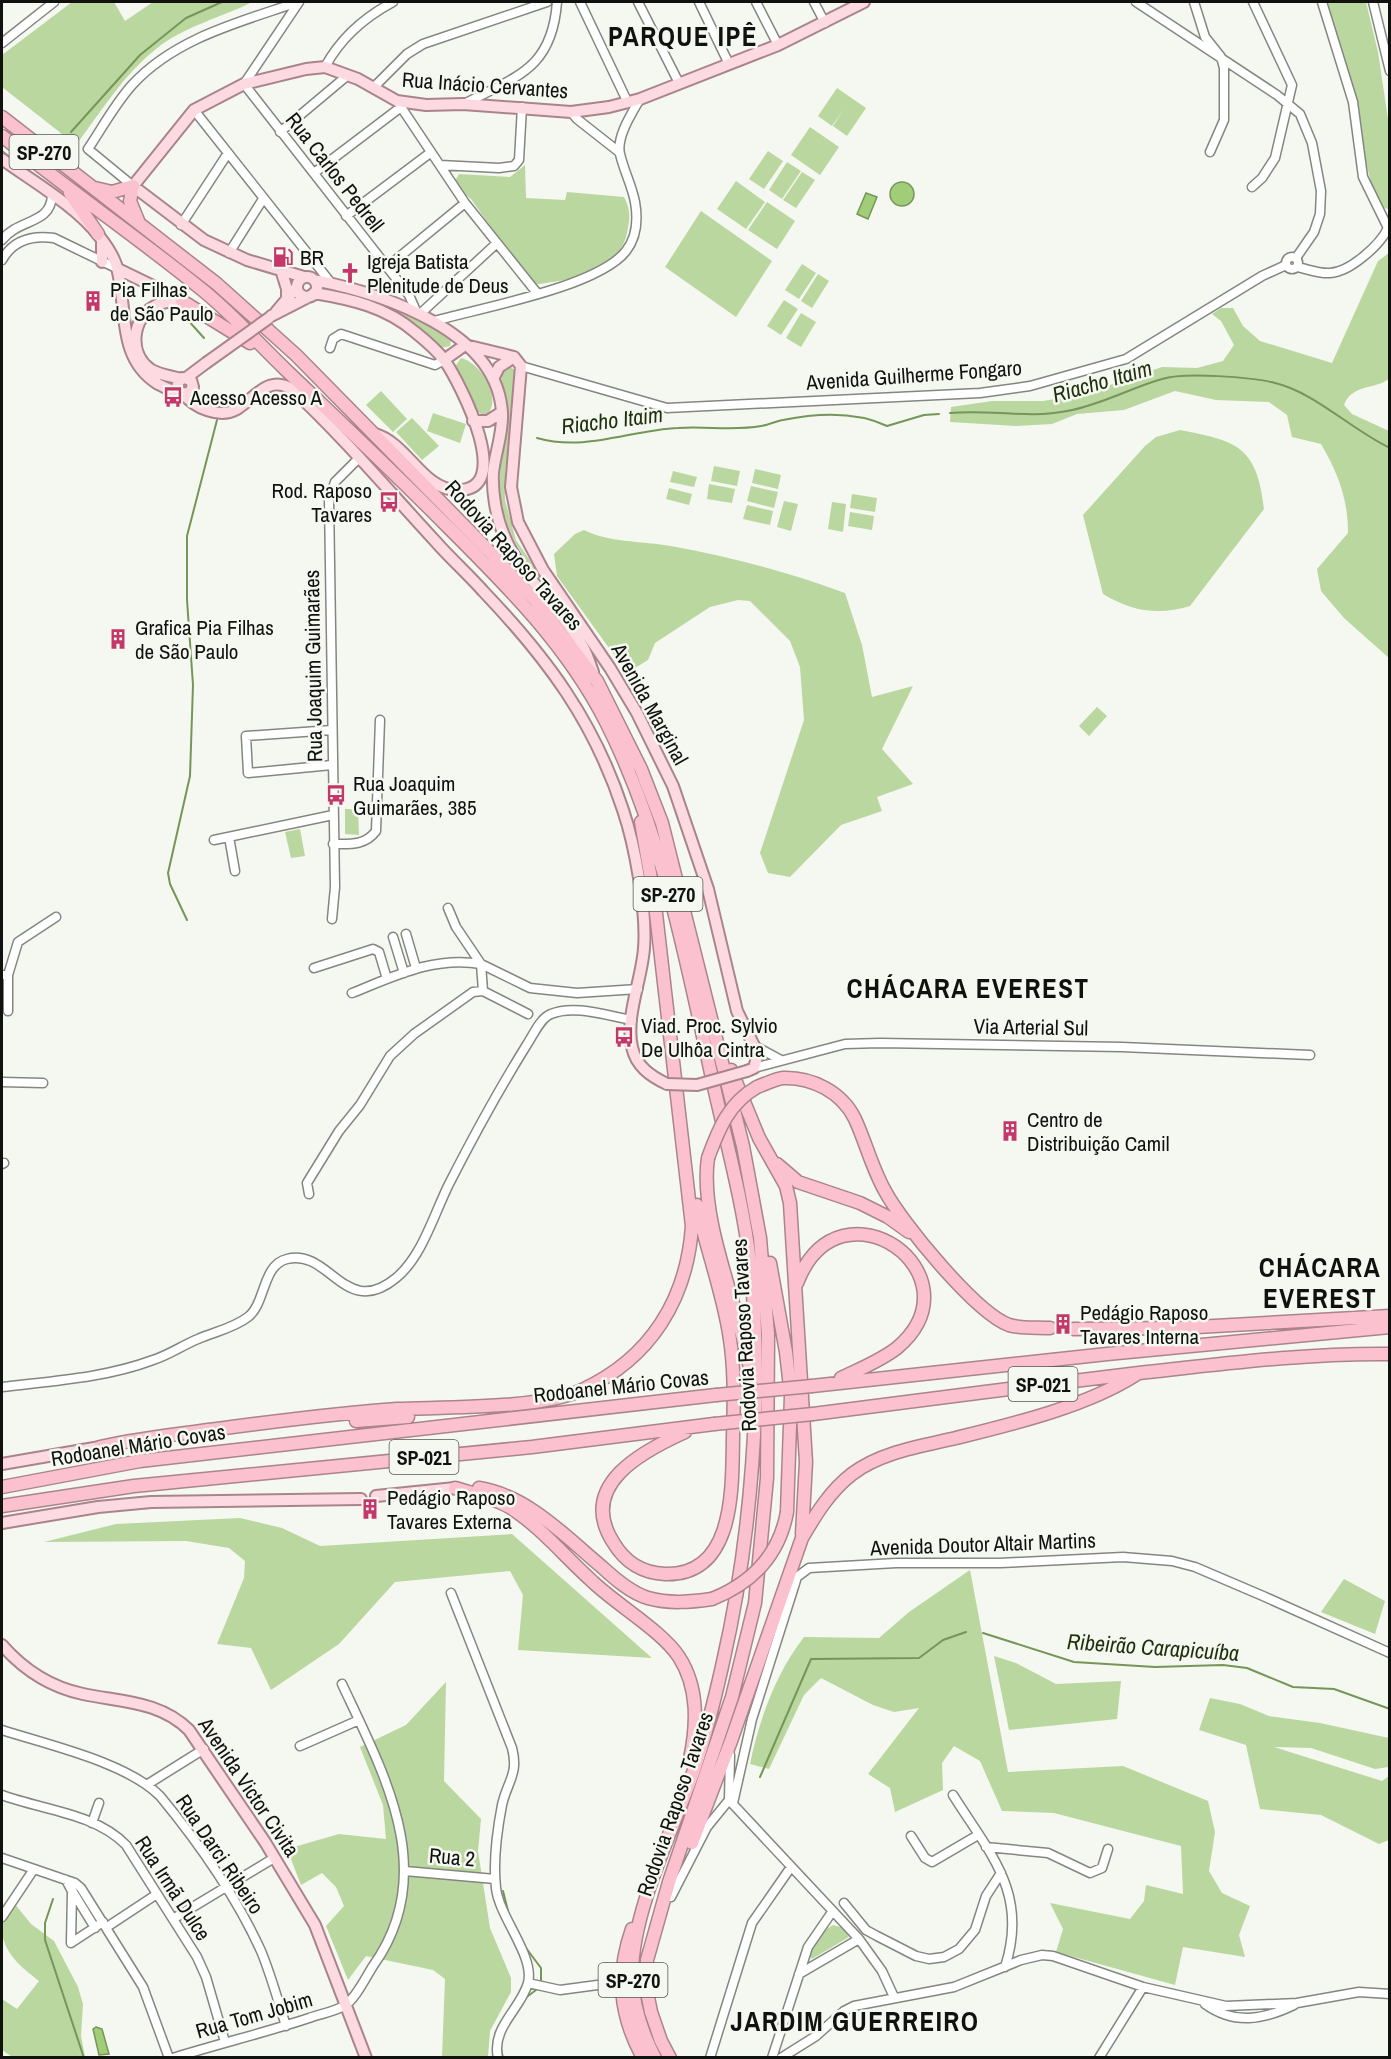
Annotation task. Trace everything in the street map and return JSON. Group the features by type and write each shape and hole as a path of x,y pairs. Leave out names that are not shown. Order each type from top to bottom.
{"highway":[{"name":"Rodovia Raposo Tavares","path":"2,117 241,305 296,355 519,582 552,621 597,681 612,706 641,769 662,823 756,1207 768,1334 765,1515 756,1603 732,1697 651,1938 645,1987 651,2012 670,2058"},
{"name":"Rodovia Raposo Tavares","path":"2,136 67,187 125,228 209,296 465,544 541,625 587,689 631,774 657,852 740,1197 750,1266 754,1394 750,1475 740,1573 716,1690 696,1766 647,1901 635,1948 633,1992 644,2035 655,2058"},
{"path":"88,186 112,192 133,186 132,206 141,227"},
{"path":"67,187 100,237"},
{"path":"182,301 232,330 287,370"},
{"path":"100,1447 243,1425 380,1410 554,1399 583,1389 614,1370 646,1343 662,1323 678,1295 690,1252 692,1226 686,1157 671,1059 654,896 631,774"},
{"path":"702,979 737,1090 759,1138 774,1161 790,1203 807,1462 802,1538"},
{"path":"754,1394 744,1341 711,1217 707,1196 708,1158 729,1111 742,1095 782,1078 803,1079 822,1085 838,1097 854,1116 885,1193 921,1241 970,1295 1001,1321 1018,1326 1050,1328"},
{"path":"686,1157 723,1302 733,1360 735,1385 731,1498 725,1528 718,1544 701,1563 667,1574 643,1570 630,1563 611,1540 605,1522 604,1505 609,1488 616,1474 646,1449 699,1426"},
{"path":"774,1161 798,1182 860,1203 888,1217 921,1241"},
{"path":"455,1488 480,1488 501,1492 525,1505 608,1573 646,1597 669,1602 712,1599 732,1591 750,1579 767,1561 780,1539 787,1512 791,1396 783,1334 766,1244 756,1207"},
{"path":"796,1287 802,1272 815,1253 828,1243 859,1234 878,1236 906,1252 920,1277 923,1295 920,1314 898,1347 876,1362 831,1383"},
{"path":"1073,1329 1213,1326 1389,1316"},
{"name":"Rodoanel Mário Covas","path":"2,1487 140,1461 516,1417 1389,1327"},
{"name":"Rodoanel Mário Covas","path":"2,1506 134,1486 532,1447 1389,1346"},
{"name":"Rodoanel Mário Covas","path":"1342,1353 1389,1354"},
{"path":"651,1938 671,1897 731,1741 802,1538 833,1491 865,1466 904,1451 1044,1413 1114,1386 1137,1374"},
{"path":"100,1447 429,1415 482,1412 516,1417"},
{"path":"455,1488 490,1498 522,1516 593,1583 668,1644 679,1656 694,1694 696,1713 694,1741 681,1805"},
{"path":"643,2058 627,2021 620,1982 632,1929 647,1901"}],"main road":[{"name":"Rua Inácio Cervantes","path":"133,186 194,110 244,84 306,69 325,67 348,75 399,104 463,104 571,112 640,99 728,62 778,45 862,3"},
{"path":"2,159 52,195 100,237 118,269 128,338 135,363 160,385 182,393 198,406 210,411 235,410 258,390 270,385 281,385 293,390 360,457 549,665 588,725 614,783 627,821 644,946 632,1020 631,1044 634,1056 652,1077 667,1084 697,1084 751,1069 758,1059 755,1046"},
{"path":"133,186 181,225 229,253 317,287 310,297 270,317 205,363 188,381 189,393 182,393"},
{"path":"100,237 102,262"},
{"path":"118,269 182,301"},
{"path":"280,272 287,289 287,299"},
{"path":"305,282 301,294 310,297 333,296 361,302 399,320 444,360 473,421 484,452 485,472 472,486 458,490 439,485 392,442 372,434"},
{"path":"270,317 305,282"},
{"name":"Avenida Marginal","path":"305,282 330,283 418,312 434,321 465,345 485,366 493,379 502,412 493,473 500,525 511,549 583,647 597,681"},
{"path":"182,301 161,303 141,318 135,336 136,348 145,364 156,372 188,381 210,411"},
{"path":"444,360 465,345"},
{"name":"Avenida Marginal","path":"465,345 517,362 511,487 518,522 543,570 610,668 637,713 673,786 708,889 741,1024 755,1046"},
{"path":"493,379 499,367 517,362"},
{"path":"473,421 488,421 502,412"},
{"path":"2,1464 100,1447"},
{"path":"376,1496 455,1488"},
{"path":"2,1523 98,1507 151,1502 361,1499"},
{"name":"Avenida Victor Civita","path":"2,1645 32,1673 53,1685 81,1694 150,1706 178,1719 204,1749 319,1933 366,2058"}],"street":[{"path":"2,43 54,2"},
{"path":"244,84 298,2"},
{"path":"133,186 88,149 130,87 158,60 204,35 298,2"},
{"path":"325,67 340,42 393,2"},
{"path":"373,88 407,54 423,44 547,2"},
{"path":"463,104 521,74 542,56 553,34 557,2"},
{"path":"580,2 628,103"},
{"path":"638,2 679,83"},
{"path":"699,2 728,62"},
{"path":"756,2 778,45"},
{"path":"814,2 825,23"},
{"path":"1136,2 1287,102 1304,122 1312,143 1321,192 1320,214 1314,232 1297,262 1330,273 1369,252 1389,227 1364,177 1353,102 1322,2"},
{"path":"1194,2 1205,38 1221,57 1226,106 1220,134 1210,152"},
{"path":"1252,187 1262,178 1275,158 1292,85 1253,2"},
{"path":"1373,2 1389,71"},
{"path":"280,132 348,75"},
{"name":"Rua Carlos Pedrell","path":"244,84 409,295 418,312"},
{"path":"434,321 537,293 598,272 616,261 627,250 636,225 635,204 619,152 626,126 640,99"},
{"path":"314,174 399,104 465,203 537,293"},
{"path":"440,165 499,168 514,166 519,160 522,107"},
{"path":"194,110 330,283"},
{"path":"571,112 619,152"},
{"path":"181,225 228,153"},
{"path":"346,216 430,153"},
{"path":"2,240 15,227 45,214 51,208 52,195"},
{"path":"229,253 263,199"},
{"path":"387,267 465,203"},
{"path":"2,260 12,246 23,240 43,237 54,238 118,269"},
{"path":"418,312 497,243"},
{"name":"Avenida Guilherme Fongaro","path":"517,362 667,408 882,396 919,391 998,390 1030,386 1126,359 1262,276 1286,265 1290,269 1297,262"},
{"path":"305,282 316,266"},
{"path":"395,303 399,293 398,282"},
{"path":"330,348 333,339 341,334 435,365 444,360"},
{"name":"Rua Joaquim Guimarães","path":"332,920 335,887 329,500 335,482 360,457"},
{"path":"333,844 357,843 372,837 376,831 380,720"},
{"path":"332,730 246,736 248,773 332,765"},
{"path":"214,840 333,815"},
{"path":"229,837 235,871"},
{"path":"448,908 456,927 481,964 483,991"},
{"path":"8,1011 5,975 14,962 17,943 56,917"},
{"path":"406,934 416,968"},
{"path":"393,937 404,972"},
{"path":"314,968 373,949 379,952 387,979"},
{"path":"352,993 416,968 435,963 464,961 481,964 530,988 544,992 577,993 638,989"},
{"path":"309,1194 306,1189 311,1178 390,1056 414,1034 465,997 483,991 528,1014"},
{"path":"2,1387 130,1368 156,1360 182,1346 240,1322 257,1306 273,1268 284,1259 298,1257 311,1261 345,1287 359,1292 377,1289 393,1281 404,1271 418,1251 476,1131 506,1078 546,1016 562,1011 632,1020"},
{"name":"Via Arterial Sul","path":"751,1069 845,1044 880,1043 1122,1047 1310,1055"},
{"path":"755,1046 781,1060"},
{"path":"2,1082 43,1083"},
{"name":"Avenida Doutor Altair Martins","path":"731,1801 752,1719 797,1577 809,1568 896,1563 1000,1563 1123,1557 1172,1561 1195,1567 1244,1587 1389,1653"},
{"path":"451,1593 515,1759 516,1767 500,1820 495,1878 503,1913 528,1967 528,1983 500,2031 497,2044 498,2058"},
{"path":"342,1684 384,1774 395,1808 404,1849 405,1871 400,1909 390,1937 345,2006"},
{"path":"300,1746 359,1719"},
{"name":"Rua Darci Ribeiro","path":"2,1730 125,1772 148,1784 177,1817 225,1886 260,1950 286,2026"},
{"path":"731,1741 731,1801 858,1939 882,1971 894,1997"},
{"path":"148,1784 204,1749"},
{"path":"953,1795 1001,1872 1011,1897 1013,1936 1005,1967"},
{"name":"Rua Irmã Dulce","path":"3,1798 92,1823 115,1834 126,1845 207,1977 225,2042"},
{"path":"671,1897 707,1827 731,1801"},
{"path":"92,1823 99,1803"},
{"path":"911,1836 925,1858 932,1862 978,1835"},
{"path":"986,1846 1048,1853 1090,1873 1102,1868 1108,1849"},
{"path":"2,1858 66,1880 81,1888 150,2000 171,2058"},
{"path":"172,1919 274,1858"},
{"path":"710,2058 752,1923 791,1867"},
{"path":"2,1917 34,1869"},
{"name":"Rua 2","path":"405,1871 495,1878"},
{"path":"844,1902 866,1930 916,1956 929,1959 944,1957 958,1949 975,1930 986,1896 1001,1872"},
{"path":"66,1880 95,1928"},
{"path":"72,1892 71,1943 157,1894"},
{"path":"772,2058 808,1947 832,1912"},
{"path":"799,1974 858,1939"},
{"path":"781,2058 816,2036 844,2011 865,2002 954,1988 1035,1956 1053,1956 1143,1987 1202,2002 1219,2014 1242,2019 1267,2015 1298,2003 1359,1992 1389,1994"},
{"path":"528,1983 560,1990 620,1982"},
{"path":"1099,2058 1143,1987"},
{"name":"Rua Tom Jobim","path":"171,2058 286,2026 345,2006"}],"shaded area":[{"path":"72,2 114,2 125,21 153,2 252,2 178,34 156,49 123,82 76,145 2,87 2,55"},
{"path":"1328,2 1366,2 1378,52 1389,126 1389,209 1383,208 1371,183"},
{"path":"837,88 866,108 847,136 833,126 844,109 832,126 818,116"},
{"path":"810,127 839,147 820,175 791,155"},
{"path":"768,151 783,161 764,189 749,179"},
{"path":"787,162 801,171 782,199 769,190"},
{"path":"525,165 526,198 565,200 567,192 624,197 629,210 628,228 622,247 613,258 602,267 589,273 560,281 532,285 471,199 456,187 455,181 459,174 510,177"},
{"path":"802,172 815,180 796,208 783,200"},
{"path":"736,181 765,202 746,229 717,209"},
{"path":"902,182 907,183 913,189 913,199 907,205 902,206 897,205 891,199 890,194 891,189 897,183"},
{"path":"866,193 877,197 868,219 857,214"},
{"path":"767,202 795,221 777,249 748,230"},
{"path":"701,211 772,261 736,317 665,267"},
{"path":"1389,253 1389,379 1358,390 1348,398 1344,405 1352,414 1389,431 1389,658 1344,618 1321,591 1317,569 1348,533 1344,498 1337,476 1321,444 1292,437 1287,415 1269,402 1216,400 1175,391 1124,410 1077,414 1052,424 1016,426 950,422 951,407 992,401 1043,401 1084,394 1162,367 1197,368 1223,361 1234,345 1221,321 1212,314 1221,308 1233,308 1243,326 1260,341 1332,363 1378,261"},
{"path":"802,264 816,273 799,299 785,290"},
{"path":"818,274 829,281 812,308 801,301"},
{"path":"362,296 420,321 451,341 450,346 441,348 416,326"},
{"path":"784,300 798,309 781,335 767,326"},
{"path":"801,313 816,322 801,347 786,338"},
{"path":"461,358 475,366 491,391 491,409 486,416 475,409 462,386 456,365"},
{"path":"511,367 516,371 505,474 505,500 516,540 561,606 559,607 518,548 504,515 500,471 507,409 501,380 504,370"},
{"path":"381,391 407,419 393,432 366,405"},
{"path":"433,413 466,424 460,443 427,431"},
{"path":"412,418 439,446 422,460 396,432"},
{"path":"1180,430 1216,438 1241,450 1256,472 1264,509 1190,606 1167,611 1134,608 1103,594 1083,515 1145,446 1156,437"},
{"path":"714,466 740,471 737,486 711,481"},
{"path":"755,469 781,475 778,489 752,483"},
{"path":"673,471 697,477 694,487 670,482"},
{"path":"709,484 735,489 732,503 707,499"},
{"path":"751,486 778,492 774,508 747,501"},
{"path":"669,488 692,494 689,505 666,499"},
{"path":"852,494 877,498 875,512 850,508"},
{"path":"784,501 798,504 791,531 777,527"},
{"path":"832,502 846,504 843,532 828,529"},
{"path":"747,505 773,511 770,525 743,519"},
{"path":"850,512 874,516 872,530 848,526"},
{"path":"584,530 605,537 671,546 737,560 845,593 862,645 872,697 913,686 882,749 913,784 877,797 882,811 841,825 790,877 768,873 760,853 804,720 800,667 790,641 750,601 738,600 710,607 655,643 648,660 627,673 557,576 554,554 575,534"},
{"path":"1097,707 1107,716 1089,736 1079,726"},
{"path":"345,809 358,809 359,835 345,834"},
{"path":"300,829 305,856 291,858 285,832"},
{"path":"240,1518 282,1528 320,1546 512,1534 652,1658 518,1650 523,1595 510,1571 395,1582 339,1644 271,1690 251,1648 217,1644 244,1578 245,1561 229,1548 186,1541 44,1542 116,1524"},
{"path":"970,1570 1008,1772 1123,1766 1208,1801 1215,1832 1209,1871 1222,1893 1250,1906 1239,1935 1245,1957 1183,1947 1175,1985 1056,1952 1063,1929 1050,1903 1130,1919 1144,1901 1146,1885 1183,1894 1181,1846 1054,1813 1002,1811 980,1761 954,1746 942,1763 943,1790 895,1812 890,1788 868,1774 919,1708 894,1712 873,1705 821,1678 804,1695 769,1769 750,1764 758,1731 777,1681 804,1637 879,1638 909,1612"},
{"path":"1344,1579 1385,1601 1375,1634 1321,1612"},
{"path":"994,1656 1016,1663 1056,1684 1121,1681 1117,1719 1009,1730"},
{"path":"446,1682 444,1781 481,1819 478,1851 490,1928 511,1978 511,1992 490,2031 488,2057 442,2057 445,1979 433,1970 366,1956 348,1980 326,1926 344,1906 336,1887 322,1873 301,1885 287,1849 339,1834 386,1839 383,1805 360,1747 406,1725"},
{"path":"1210,1698 1240,1704 1269,1716 1320,1723 1389,1738 1389,1767 1375,1769 1311,1748 1274,1747 1382,1781 1389,1776 1389,1840 1379,1844 1321,1815 1260,1809 1246,1745 1199,1730"},
{"path":"14,1903 31,1924 54,1941 78,1987 83,2004 81,2036 85,2057 12,2057 2,2050 2,1999 17,2009 39,1981 19,1964 4,1942 2,1924"},
{"path":"833,1925 844,1928 849,1937 812,1959 810,1952 813,1943"},
{"path":"96,2027 102,2029 109,2054 99,2055 93,2029"}],"waterway":[{"path":"71,132 140,55 186,18 222,2"},
{"name":"Riacho Itaim","path":"2,151 19,165"},
{"path":"177,308 204,338"},
{"name":"Riacho Itaim","path":"950,413 1052,413 1092,405 1172,377 1235,377 1275,383 1304,394 1361,432 1390,448"},
{"name":"Riacho Itaim","path":"537,438 555,442 590,442 660,430 751,427 823,415 862,418 887,426 924,415 939,414"},
{"path":"187,920 170,884 168,873 190,776 193,685 187,600 187,536 217,420"},
{"name":"Ribeirão Carapicuíba","path":"760,1777 811,1659 919,1658 943,1640 966,1632"},
{"name":"Ribeirão Carapicuíba","path":"983,1633 1074,1662 1155,1667 1223,1665 1247,1668 1293,1687 1334,1689 1390,1709"},
{"name":"Ribeirão Carapicuíba","path":"503,1891 509,1915"},
{"path":"53,1899 45,1923 45,1940 84,2058"},
{"name":"Ribeirão Carapicuíba","path":"523,1944 541,1968 541,1982"},
{"name":"Ribeirão Carapicuíba","path":"524,1999 536,1990"},
{"name":"Ribeirão Carapicuíba","path":"501,2049 503,2058"}],"tunnel":[{"path":"1050,1328 1073,1329"}],"place":[{"name":"BR","path":"283,257"},
{"name":"Igreja Batista Plenitude de Deus","path":"350,273"},
{"name":"Pia Filhas de São Paulo","path":"93,301"},
{"name":"Acesso Acesso A","path":"173,397"},
{"name":"Rod. Raposo Tavares","path":"389,502"},
{"name":"Grafica Pia Filhas de São Paulo","path":"118,639"},
{"name":"Rua Joaquim Guimarães, 385","path":"336,795"},
{"name":"Viad. Proc. Sylvio De Ulhôa Cintra","path":"624,1037"},
{"name":"Centro de Distribuição Camil","path":"1010,1131"},
{"name":"Pedágio Raposo Tavares Interna","path":"1063,1324"},
{"name":"Pedágio Raposo Tavares Externa","path":"370,1509"}],"district":[{"name":"PARQUE IPÊ","path":"683,36"},
{"name":"CHÁCARA EVEREST","path":"968,988"},
{"name":"CHÁCARA EVEREST","path":"1320,1282"},
{"name":"JARDIM GUERREIRO","path":"855,2021"}]}
